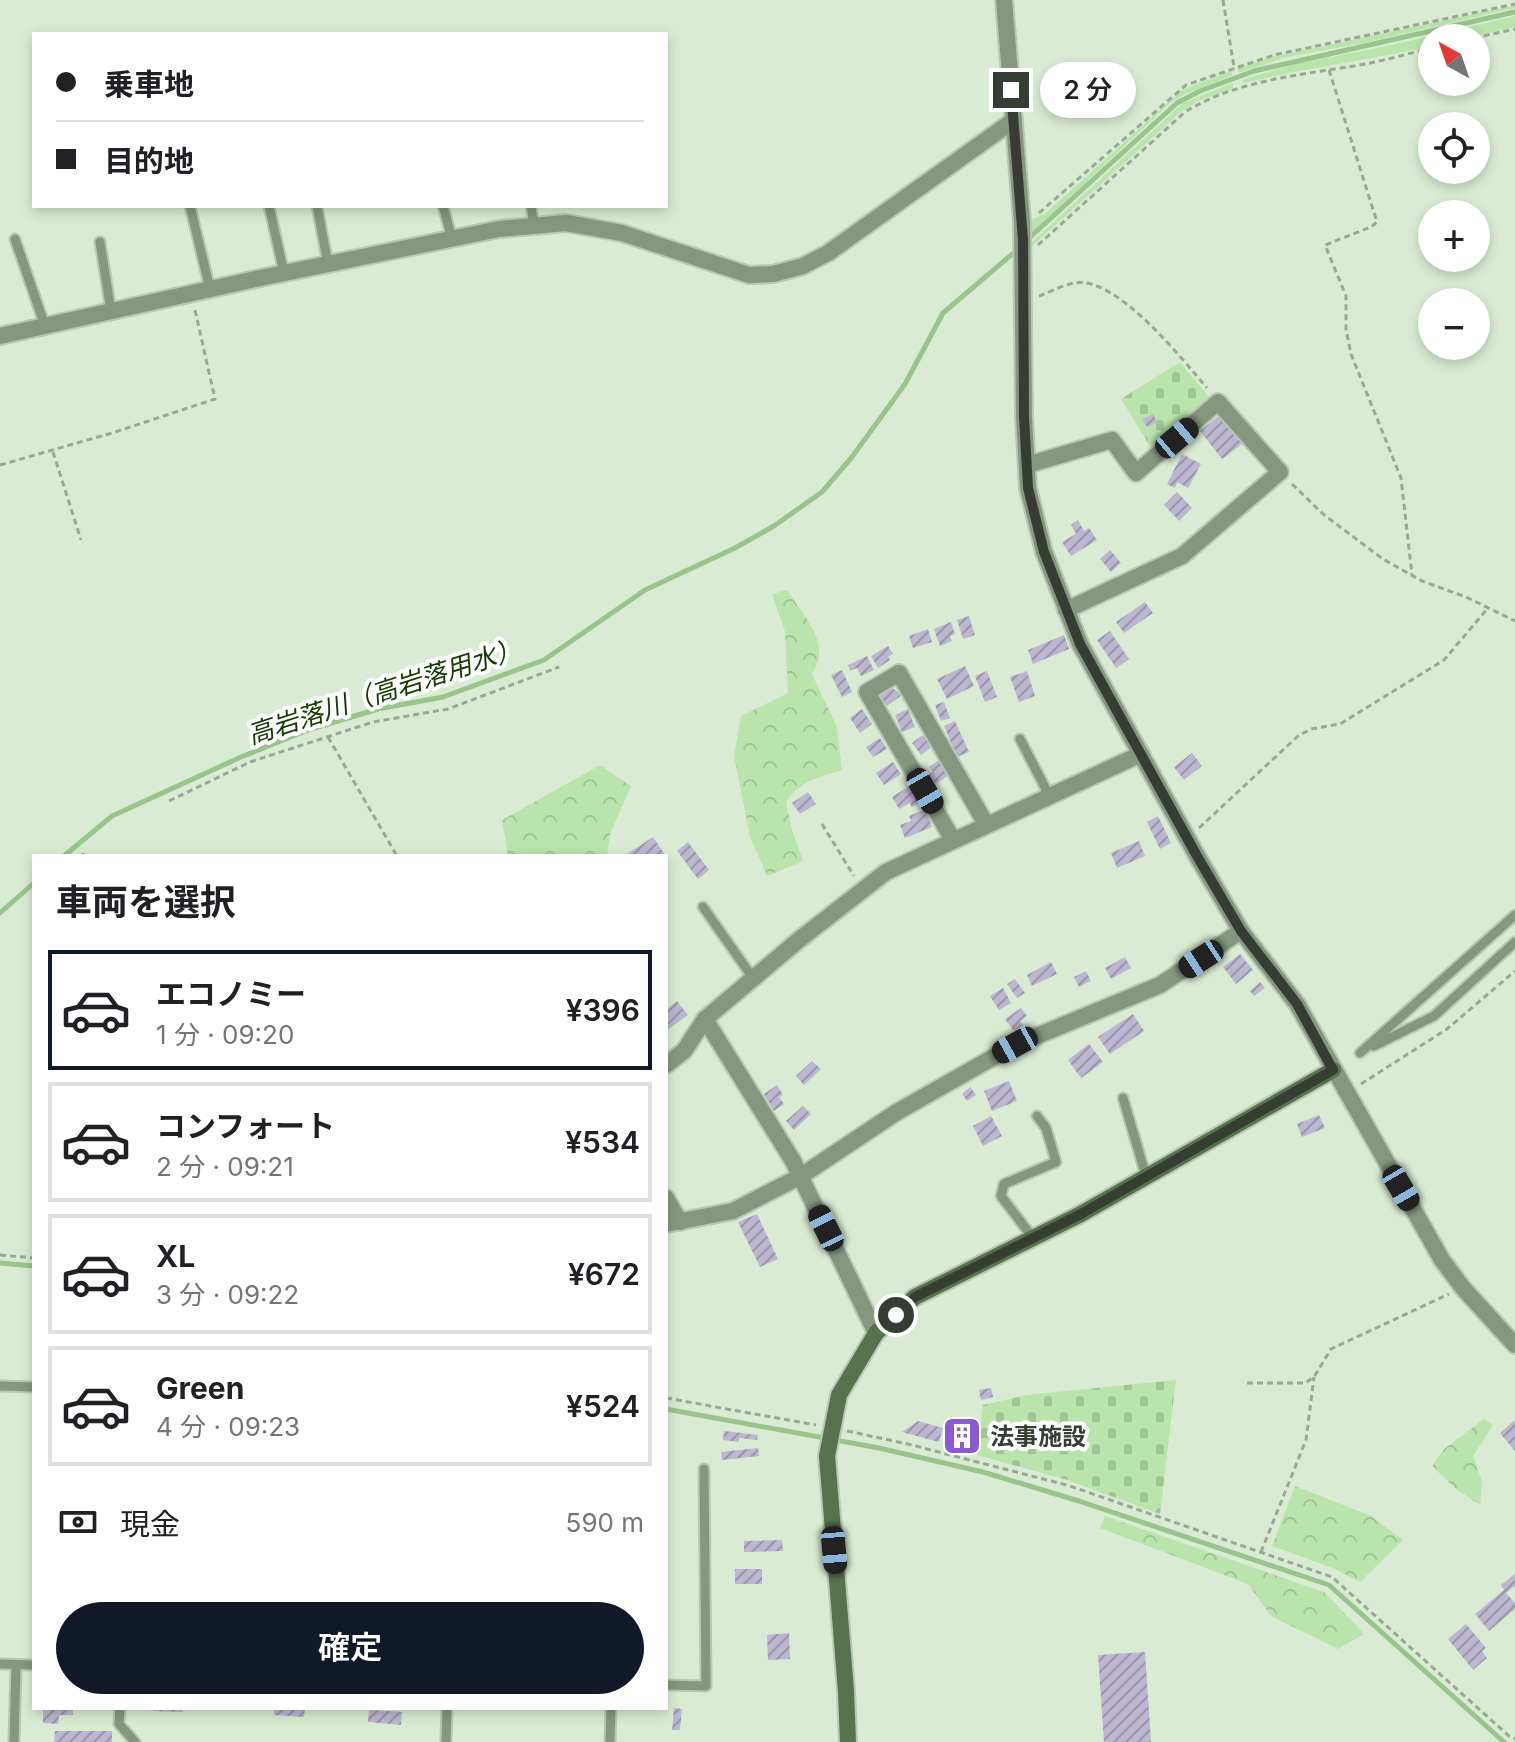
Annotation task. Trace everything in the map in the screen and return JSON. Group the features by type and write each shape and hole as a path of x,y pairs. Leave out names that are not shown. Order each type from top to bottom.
{"street":[{"path":"1004,0 1022,222 1028,488 1044,552 1066,610 1080,644 1241,931 1297,1004 1442,1260 1515,1345"},
{"path":"0,336 499,229 566,223 622,233 749,275 773,274 803,266 828,253 1014,120"},
{"path":"1027,465 1112,440 1136,473 1218,402 1280,472 1182,556 1066,610"},
{"path":"953,840 867,692 899,673 986,824"},
{"path":"668,1063 684,1051 705,1019 886,872 1141,754"},
{"path":"673,1223 733,1211 801,1176 897,1112 1015,1045 1160,985 1241,931"},
{"path":"705,1019 801,1176 876,1333"},
{"path":"848,1742 827,1456 839,1395 876,1333 915,1297 1033,1238 1333,1070"}],"lane":[{"path":"190,208 210,289"},
{"path":"269,208 284,273"},
{"path":"317,208 328,264"},
{"path":"444,208 452,239"},
{"path":"531,208 534,226"},
{"path":"15,239 45,326"},
{"path":"100,242 111,311"},
{"path":"1020,739 1050,797"},
{"path":"703,907 753,978"},
{"path":"1515,915 1360,1053 1434,1016 1515,942"},
{"path":"1123,1098 1146,1176"},
{"path":"1033,1238 1001,1196 1004,1184 1056,1162 1046,1128 1037,1116"},
{"path":"0,1386 32,1387"},
{"path":"668,1685 706,1686 704,1469"},
{"path":"0,1664 32,1665"},
{"path":"14,1742 16,1665"},
{"path":"120,1710 119,1724 135,1742"},
{"path":"446,1742 447,1710"},
{"path":"610,1742 611,1710"}],"path":[{"path":"1223,0 1234,67"},
{"path":"1022,222 1044,211 1186,85 1274,55 1515,4"},
{"path":"1490,34 1515,29"},
{"path":"1023,258 1185,112 1200,102 1272,79 1418,51"},
{"path":"1329,70 1377,222 1325,245 1346,296 1346,329 1351,354 1401,478 1412,575"},
{"path":"1023,296 1038,296 1076,282 1101,288 1124,301 1176,351 1218,402"},
{"path":"0,465 215,399 191,294"},
{"path":"53,451 81,540"},
{"path":"1280,472 1323,514 1383,559 1515,621"},
{"path":"1187,839 1298,736 1311,729 1340,724 1444,660 1488,608"},
{"path":"169,801 250,762 373,722 448,709 559,667"},
{"path":"328,737 396,854"},
{"path":"822,824 862,890"},
{"path":"1346,1093 1447,1029 1515,971"},
{"path":"0,1255 32,1258"},
{"path":"1261,1552 1306,1440 1314,1377 1331,1349 1463,1288"},
{"path":"1247,1383 1305,1383 1314,1377"},
{"path":"668,1398 908,1444 1070,1486 1332,1577 1515,1739"}],"green space":[{"path":"1515,5 1515,8 1446,24 1427,24"},
{"path":"1515,16 1515,27 1490,33 1490,24 1481,24"},
{"path":"1418,26 1418,30 1283,58 1239,73 1237,68 1273,57"},
{"path":"1418,39 1418,49 1244,83 1242,80 1296,64"},
{"path":"1230,71 1233,75 1170,103 1030,235 1029,221 1046,213 1182,90"},
{"path":"1233,83 1233,89 1200,100 1182,111 1031,247 1031,243 1183,103"},
{"path":"1180,362 1214,403 1155,454 1121,399"},
{"path":"787,590 818,641 817,663 812,674 837,727 842,770 804,784 786,802 803,861 767,876 750,837 734,756 741,716 788,693 785,632 772,594"},
{"path":"600,765 631,786 610,834 607,854 508,854 502,820"},
{"path":"1176,1380 1160,1514 1067,1480 977,1455 983,1405 1027,1395"},
{"path":"1484,1419 1493,1425 1473,1456 1482,1481 1480,1505 1456,1489 1432,1466 1444,1449"},
{"path":"1295,1486 1371,1516 1403,1540 1360,1582 1335,1569 1272,1546"},
{"path":"1105,1516 1324,1592 1364,1634 1338,1649 1271,1616 1248,1584 1100,1528"}],"building":[{"path":"1153,414 1157,422 1147,427 1142,419"},
{"path":"1220,415 1242,444 1222,459 1200,431"},
{"path":"1182,454 1201,464 1188,488 1177,482 1175,488 1167,484"},
{"path":"1177,492 1192,508 1179,521 1164,505"},
{"path":"1078,520 1084,531 1089,528 1097,540 1071,556 1062,542 1076,534 1071,525"},
{"path":"1110,550 1121,563 1111,572 1100,559"},
{"path":"1145,602 1153,613 1124,633 1116,622"},
{"path":"969,616 975,635 963,639 957,620"},
{"path":"951,622 955,634 950,636 952,641 940,646 934,629"},
{"path":"928,629 932,642 913,648 909,636"},
{"path":"1110,631 1129,659 1116,668 1097,640"},
{"path":"1064,635 1069,649 1033,664 1028,650"},
{"path":"888,646 893,654 878,668 871,656"},
{"path":"867,656 874,670 861,676 857,668 850,671 848,665"},
{"path":"965,666 974,686 947,699 937,679"},
{"path":"842,670 852,692 842,697 831,675"},
{"path":"987,671 997,697 985,702 975,676"},
{"path":"1027,671 1035,696 1019,702 1010,677"},
{"path":"891,687 902,695 887,706 879,696"},
{"path":"944,702 950,718 941,721 935,705"},
{"path":"862,709 872,724 860,733 850,718"},
{"path":"908,709 915,727 902,732 895,715"},
{"path":"955,721 969,752 957,757 944,726"},
{"path":"923,735 932,747 921,755 912,743"},
{"path":"880,738 887,749 873,757 866,747"},
{"path":"1192,753 1202,766 1184,780 1174,767"},
{"path":"939,760 949,775 936,784 929,774 933,772 929,767"},
{"path":"893,762 901,774 884,785 876,773"},
{"path":"911,785 920,802 899,809 892,797"},
{"path":"808,792 816,804 800,814 792,803"},
{"path":"925,809 932,827 905,838 900,825 911,821 909,816"},
{"path":"1158,816 1171,843 1160,849 1147,822"},
{"path":"653,837 664,854 627,854"},
{"path":"1139,841 1145,856 1117,868 1111,853"},
{"path":"688,842 709,870 698,879 677,851"},
{"path":"1240,954 1253,970 1236,984 1223,967"},
{"path":"1125,957 1131,968 1111,979 1105,968"},
{"path":"1051,962 1057,974 1032,986 1027,975"},
{"path":"1086,971 1091,981 1079,987 1074,977"},
{"path":"1015,979 1025,993 1017,998 1007,984"},
{"path":"1260,982 1265,988 1254,996 1250,991"},
{"path":"1003,988 1011,1003 999,1010 990,996"},
{"path":"677,1001 688,1015 668,1030 668,1008"},
{"path":"1021,1008 1027,1016 1020,1021 1023,1025 1014,1031 1005,1019"},
{"path":"1133,1014 1144,1031 1110,1054 1098,1037"},
{"path":"1089,1044 1103,1062 1081,1078 1068,1060"},
{"path":"812,1061 821,1069 804,1085 796,1076"},
{"path":"1009,1081 1017,1101 992,1111 984,1091"},
{"path":"777,1085 784,1104 774,1111 764,1094"},
{"path":"970,1087 976,1095 967,1101 962,1094"},
{"path":"803,1106 811,1114 794,1130 786,1121"},
{"path":"1319,1115 1325,1128 1302,1137 1297,1124"},
{"path":"991,1116 1002,1136 983,1146 973,1126"},
{"path":"757,1214 778,1259 760,1267 738,1222"},
{"path":"991,1388 993,1397 981,1400 979,1390"},
{"path":"1515,1420 1515,1451 1500,1433"},
{"path":"918,1421 943,1428 939,1442 902,1432"},
{"name":"法事施設","path":"963,1422 975,1429 975,1443 962,1451 950,1443 950,1429"},
{"path":"724,1431 758,1435 757,1440 739,1438 739,1442 723,1440"},
{"path":"758,1448 759,1456 722,1460 721,1452"},
{"path":"782,1540 783,1551 744,1552 744,1541"},
{"path":"735,1569 762,1569 762,1584 735,1584"},
{"path":"1515,1574 1515,1586 1506,1593 1515,1603 1515,1609 1489,1631 1475,1614 1504,1590 1501,1585"},
{"path":"1466,1624 1486,1648 1482,1651 1487,1658 1473,1670 1448,1639"},
{"path":"789,1633 790,1659 768,1660 767,1635"},
{"path":"1145,1652 1151,1742 1104,1742 1098,1655"},
{"path":"674,1708 682,1709 680,1730 672,1730"},
{"path":"43,1710 73,1710 73,1715 59,1715 58,1724 43,1723"},
{"path":"153,1710 182,1710 182,1712"},
{"path":"274,1710 305,1710 304,1717 274,1715"},
{"path":"369,1710 402,1712 401,1725 368,1722"},
{"path":"55,1731 112,1731 112,1742 54,1742"}],"waterway":[{"name":"高岩落川（高岩落用水）","path":"1027,240 1177,103 1200,91 1254,71 1515,12"},
{"name":"高岩落川（高岩落用水）","path":"66,854 112,816 241,757 308,730 378,709 443,697 544,660 645,590 774,526 822,492 852,457 905,384 943,313 1017,250"},
{"name":"高岩落川（高岩落用水）","path":"0,913 32,885"},
{"path":"0,1263 32,1266"},
{"path":"668,1409 879,1448 983,1472 1329,1585 1504,1742"}],"place":[{"name":"法事施設","path":"962,1436"}],"route":[{"path":"896,1315 915,1297 1081,1214 1333,1070 1297,1004 1241,931 1197,856 1080,644 1044,552 1028,488 1024,417 1023,240 1011,90"}]}
